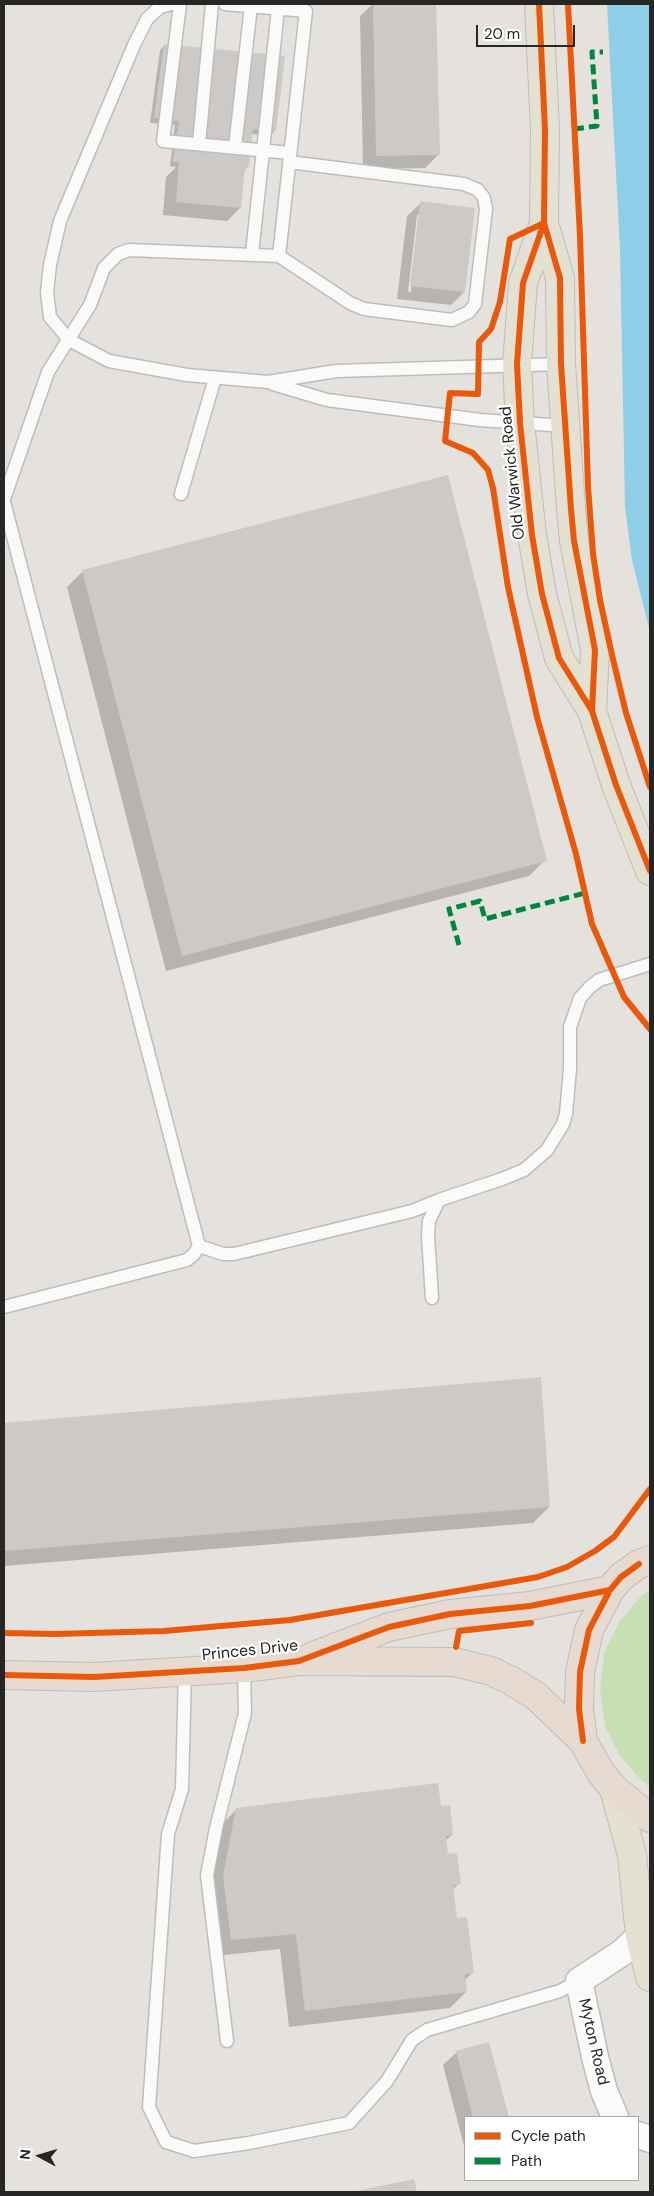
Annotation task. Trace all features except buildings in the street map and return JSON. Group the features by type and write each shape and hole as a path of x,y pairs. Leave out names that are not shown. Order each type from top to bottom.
{"highway":[{"path":"647,1558 621,1578 610,1590 589,1630 580,1672 579,1708 583,1741 601,1773 614,1789 650,1818"},
{"name":"Princes Drive","path":"299,1661 389,1627 450,1614 530,1606 610,1590"},
{"name":"Princes Drive","path":"4,1675 94,1676 244,1668 299,1661 454,1662 491,1671 510,1680 536,1696 583,1741"}],"main road":[{"name":"Old Warwick Road","path":"539,4 545,130 544,223 560,278 561,364 574,541 596,650 592,711"},
{"name":"Old Warwick Road","path":"544,223 523,283 517,364 520,423 531,529 542,594 559,658 592,711 616,785 650,871"},
{"path":"614,1789 632,1855 640,1936 650,1977"}],"street":[{"name":"Myton Road","path":"615,2116 604,2091 595,2057 580,1982 623,1952 640,1936"}],"lane":[{"path":"172,4 160,6 147,19 134,45 60,221 50,265 47,293 50,317 69,340 109,361 187,375 268,382 327,400 405,411 565,426"},
{"path":"4,1307 187,1260 199,1246 4,500 45,381 90,305 104,268 118,254 129,250 279,256 350,304 364,309 452,320 469,312 475,304 486,209 484,198 478,190 456,183 290,158 262,150 164,141 180,4"},
{"path":"199,144 212,4"},
{"path":"225,4 306,11 279,256"},
{"path":"235,148 251,6"},
{"path":"252,254 278,9"},
{"path":"268,382 336,371 561,364"},
{"path":"181,494 215,378"},
{"path":"199,1246 223,1254 234,1254 412,1211 524,1170 547,1150 563,1124 566,1114 570,1069 570,1026 580,998 600,980 650,964"},
{"path":"432,1298 429,1221 438,1200"},
{"path":"227,2040 207,1876 216,1828 245,1713 244,1668"},
{"path":"185,1671 182,1789 168,1834 149,2107 166,2142 194,2152 349,2123 388,2081 412,2040 427,2030 560,1991 580,1982"}],"green space":[{"path":"650,1590 650,1786 642,1781 620,1756 605,1726 600,1690 604,1654 619,1622 642,1595"}],"water":[{"path":"607,4 650,4 650,632 632,560 625,507 620,249"}],"marked path":[{"path":"574,129 597,126 592,52 603,52"},
{"path":"459,945 449,909 480,901 485,919 585,893"}],"cycle path":[{"path":"539,4 545,130 544,223 560,278 561,364 574,541 595,650 592,711"},
{"path":"568,4 580,236 588,486 593,554 600,600 626,713 650,787"},
{"path":"544,223 510,239 500,302 491,329 479,342 478,394 450,393 445,441 473,453 488,470 493,488 508,587 537,717 576,854 592,924 624,997 650,1029"},
{"path":"544,223 523,283 517,364 520,423 532,535 542,594 559,658 592,711 616,785 650,871"},
{"path":"4,1633 54,1634 164,1631 290,1620 538,1577 567,1567 595,1551 614,1537 650,1489"},
{"path":"583,1741 579,1709 580,1672 589,1630 610,1590 621,1577 639,1564"},
{"path":"4,1675 94,1677 244,1668 299,1661 389,1627 450,1614 530,1606 610,1590"},
{"path":"456,1647 459,1631 531,1623"}]}
